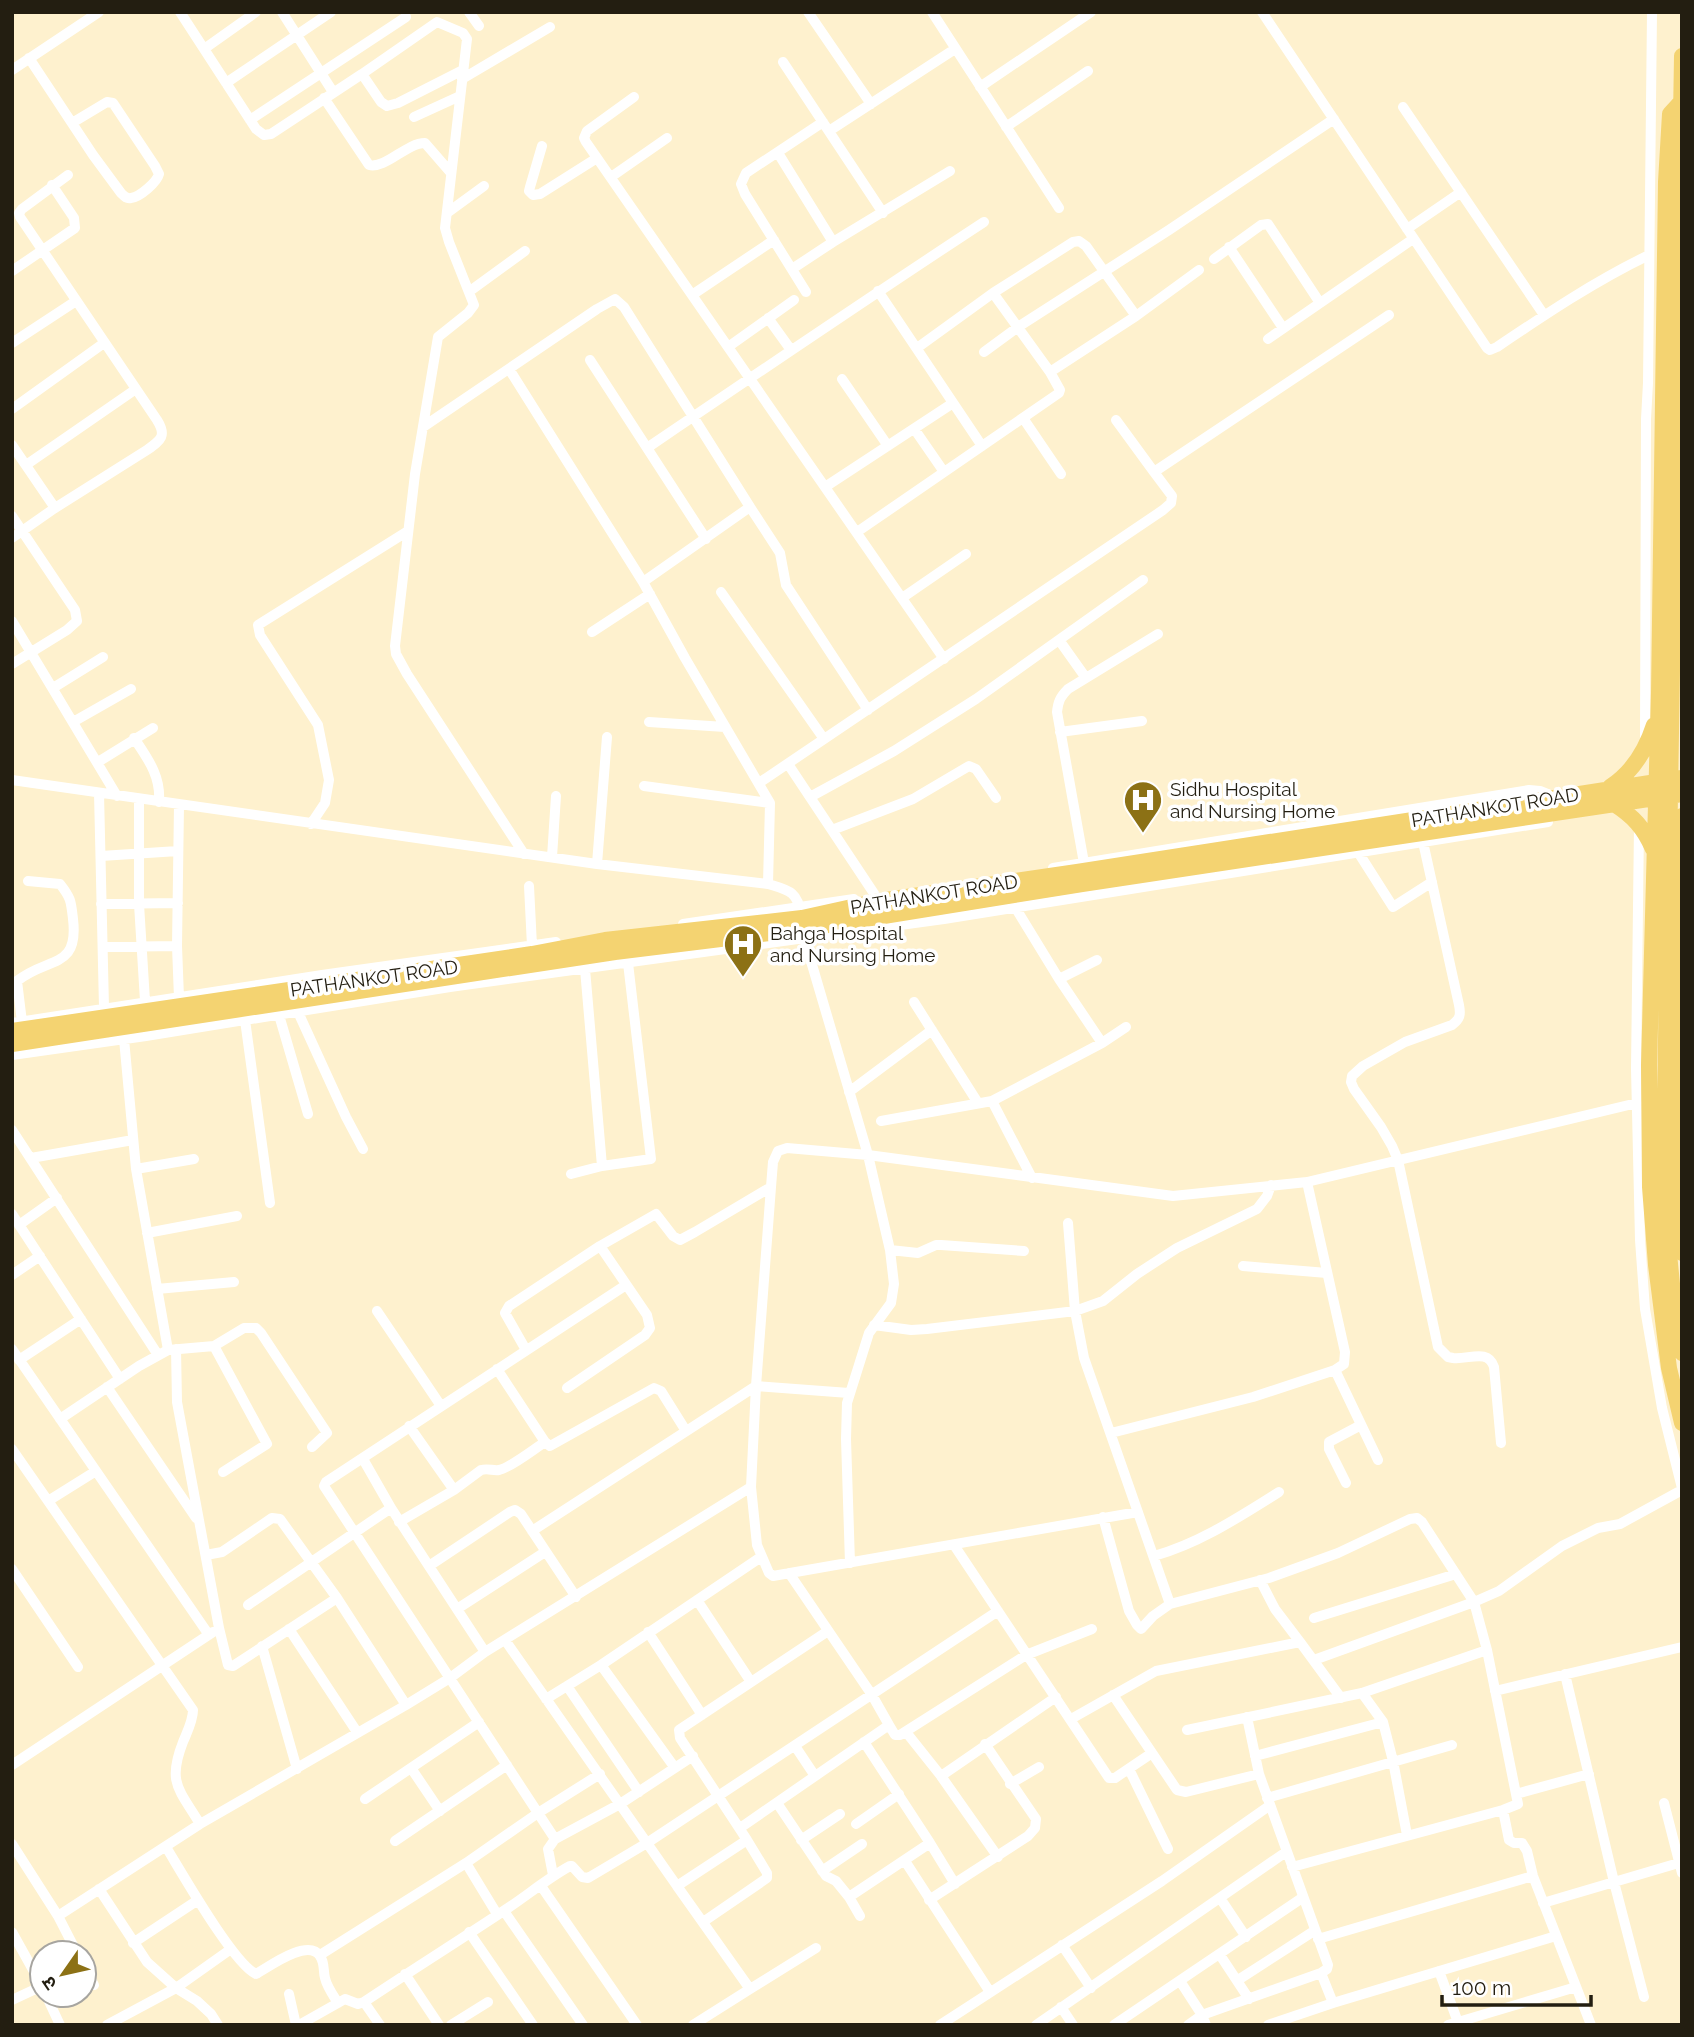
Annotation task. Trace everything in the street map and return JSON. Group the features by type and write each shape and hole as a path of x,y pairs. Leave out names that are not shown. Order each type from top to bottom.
{"highway":[{"path":"1682,56 1674,509 1672,1059 1682,1253"},
{"path":"1681,102 1670,114 1666,181 1659,712 1649,1065 1650,1187 1656,1265 1669,1368 1682,1423"},
{"path":"1611,797 1645,750 1659,712"},
{"path":"12,1044 802,923 1082,884 1657,789 1682,778"},
{"path":"1657,789 1682,794"},
{"name":"PATHANKOT ROAD","path":"15,1025 430,970 605,940 802,923 877,898 1077,872 1556,797 1611,797"},
{"path":"1611,797 1639,824 1655,855"},
{"path":"1682,816 1665,1213 1682,1353"}],"street":[{"path":"12,69 99,12"},
{"path":"181,12 260,134 271,134 362,74 433,17 466,36 468,43 451,173 447,235 474,305 438,337 415,474 395,637 396,654 524,854"},
{"path":"204,49 256,12"},
{"path":"282,12 320,72 329,95 369,165 377,166 420,142 428,145 451,173"},
{"path":"226,83 331,12"},
{"path":"469,12 479,26"},
{"path":"808,12 870,104"},
{"path":"932,12 1059,208"},
{"path":"980,87 1091,12"},
{"path":"1262,12 1490,350 1598,282 1649,255"},
{"path":"1645,750 1646,419 1653,12"},
{"path":"250,120 406,17"},
{"path":"362,74 382,104 387,106 462,74 550,27"},
{"path":"806,292 745,194 741,184 746,173 870,104 956,49"},
{"path":"29,58 72,123 100,165 125,198 132,198 159,177 157,169 113,103 107,102 72,123"},
{"path":"783,62 883,213"},
{"path":"1006,127 1088,71"},
{"path":"414,117 460,96"},
{"path":"634,97 584,134 586,142 944,659"},
{"path":"1402,107 1544,315"},
{"path":"984,352 1334,119"},
{"path":"611,177 667,138"},
{"path":"542,146 529,191 533,195 540,194 597,158"},
{"path":"778,153 833,242"},
{"path":"792,269 950,171"},
{"path":"17,535 158,441 163,435 163,429 19,213 68,174"},
{"path":"12,271 72,231 76,225 52,185"},
{"path":"447,213 484,186"},
{"path":"1268,339 1320,303 1461,192"},
{"path":"647,448 984,222"},
{"path":"1214,259 1261,225 1268,224 1320,303"},
{"path":"692,295 774,240"},
{"path":"917,348 993,293 1073,242 1079,241 1086,246 1136,316"},
{"path":"1229,247 1283,328"},
{"path":"470,291 525,251"},
{"path":"1050,372 1136,316 1199,270"},
{"path":"878,291 982,446"},
{"path":"857,532 1059,393 1060,390 1050,372 993,293"},
{"path":"423,427 615,299 624,307 780,553 786,585 868,710"},
{"path":"728,346 794,300"},
{"path":"12,342 76,301"},
{"path":"1154,472 1389,315"},
{"path":"768,318 791,350"},
{"path":"12,409 104,343"},
{"path":"590,360 706,539"},
{"path":"509,369 643,582 770,803 768,884"},
{"path":"842,379 888,446"},
{"path":"26,465 136,389"},
{"path":"825,487 953,403"},
{"path":"1023,418 1060,474"},
{"path":"759,783 1171,503 1172,496 1116,420"},
{"path":"915,430 944,472"},
{"path":"12,445 55,508"},
{"path":"643,582 750,508"},
{"path":"12,516 17,535 77,617 75,625 12,664"},
{"path":"311,824 326,803 329,780 318,725 260,635 258,625 408,531"},
{"path":"902,597 966,554"},
{"path":"810,797 976,699 1143,580"},
{"path":"721,592 824,740"},
{"path":"592,632 650,594"},
{"path":"12,621 117,796"},
{"path":"1084,863 1057,712 1061,696 1158,634"},
{"path":"1059,640 1086,678"},
{"path":"53,688 103,657"},
{"path":"73,722 131,689"},
{"path":"1060,732 1142,720"},
{"path":"649,722 725,727"},
{"path":"98,762 153,728"},
{"path":"597,864 607,737"},
{"path":"134,738 156,774 160,789 159,802"},
{"path":"788,764 877,898 1529,790 1556,797"},
{"path":"832,830 913,799 969,766 976,769 996,798"},
{"path":"12,780 552,858 768,884 793,893 868,1155 890,1250 894,1284 891,1303 869,1333 849,1392 846,1418 850,1563"},
{"path":"644,786 770,803"},
{"path":"99,793 104,1008"},
{"path":"552,858 556,796"},
{"path":"28,881 60,884 70,897 75,936 72,949 63,958 27,973 17,981 15,1025 104,1008 532,946 1015,907 1580,816 1611,797"},
{"path":"139,799 139,904 145,1002"},
{"path":"179,805 179,998"},
{"path":"1314,1660 1499,1591 1562,1546 1598,1528 1620,1524 1682,1489 1662,1408 1646,1309 1640,1240 1637,1103 1639,824"},
{"path":"1423,842 1461,1013 1452,1025 1395,1047 1358,1069 1351,1082 1398,1160 1438,1347 1448,1357 1485,1356 1492,1361 1501,1443"},
{"path":"101,856 178,851"},
{"path":"1358,852 1393,907 1432,882"},
{"path":"529,886 532,946"},
{"path":"102,904 178,903"},
{"path":"1015,907 1102,1043"},
{"path":"12,1055 450,987 628,963 802,923"},
{"path":"103,947 177,946"},
{"path":"1059,979 1097,960"},
{"path":"571,1174 601,1166 652,1159 628,963"},
{"path":"585,969 601,1166"},
{"path":"914,1002 978,1103"},
{"path":"298,1012 363,1149"},
{"path":"279,1015 308,1114"},
{"path":"245,1020 270,1203"},
{"path":"881,1121 992,1101 1102,1043 1126,1027"},
{"path":"849,1092 932,1030"},
{"path":"124,1039 136,1169 206,1555 214,1631"},
{"path":"992,1101 1032,1178"},
{"path":"1138,1512 773,1576 769,1573 757,1545 751,1487 771,1187 775,1155 781,1149 868,1155 1173,1196 1307,1181 1637,1103"},
{"path":"12,1130 57,1199 168,1351"},
{"path":"31,1158 133,1140"},
{"path":"136,1169 194,1159"},
{"path":"1111,1433 1252,1397 1335,1370 1344,1364 1307,1181"},
{"path":"874,1325 911,1330 928,1329 1075,1311 1103,1301 1137,1274 1177,1248 1257,1209 1267,1196 1270,1185"},
{"path":"526,1350 507,1318 506,1309 600,1246 656,1214 677,1239 687,1237 771,1187"},
{"path":"19,1225 57,1199"},
{"path":"12,1214 120,1379"},
{"path":"147,1233 237,1216"},
{"path":"1068,1223 1075,1311 1084,1358 1170,1604"},
{"path":"890,1250 918,1253 941,1245 1024,1251"},
{"path":"566,1388 649,1332 647,1315 600,1246"},
{"path":"12,1275 40,1256"},
{"path":"1244,1266 1327,1273"},
{"path":"157,1289 234,1282"},
{"path":"555,1839 324,1486 326,1482 409,1426 626,1285"},
{"path":"377,1311 440,1406"},
{"path":"19,1360 80,1319"},
{"path":"60,1419 168,1351 214,1346 244,1328 256,1328 327,1433 312,1447"},
{"path":"214,1346 267,1444 223,1472"},
{"path":"12,1349 96,1471 214,1631 229,1666 233,1666 337,1598"},
{"path":"497,1369 548,1446 654,1388 661,1391 686,1431"},
{"path":"1335,1370 1378,1460"},
{"path":"532,1531 756,1386 849,1392"},
{"path":"107,1388 199,1523"},
{"path":"1346,1483 1329,1449 1329,1442 1361,1425"},
{"path":"409,1426 454,1490"},
{"path":"400,1522 454,1490 481,1470 504,1468 545,1442"},
{"path":"12,1449 193,1710 174,1770 175,1779 200,1824"},
{"path":"363,1458 391,1508 485,1652"},
{"path":"48,1502 96,1471"},
{"path":"58,1916 200,1824 450,1678 485,1652 751,1487"},
{"path":"1154,1556 1190,1544 1279,1492"},
{"path":"248,1605 391,1508"},
{"path":"429,1566 515,1510 521,1514 576,1597"},
{"path":"206,1555 222,1552 264,1522 276,1517 283,1522 337,1598 406,1705"},
{"path":"1102,1517 1129,1611 1138,1627 1142,1628 1170,1604 1260,1580 1338,1553 1417,1518 1474,1602 1487,1650 1517,1805 1292,1867"},
{"path":"954,1545 1109,1778 1115,1778 1152,1753"},
{"path":"457,1609 545,1552"},
{"path":"546,1699 761,1557"},
{"path":"12,1569 78,1667"},
{"path":"789,1573 897,1736 1026,1655 1092,1629"},
{"path":"1314,1618 1457,1574"},
{"path":"1260,1580 1275,1609 1341,1698"},
{"path":"697,1600 751,1682"},
{"path":"289,1994 298,2025 345,1999 358,2004 364,2002 501,1913 553,1875 571,1866 582,1877 588,1878 647,1843 998,1611"},
{"path":"289,1629 357,1732"},
{"path":"12,1765 214,1631"},
{"path":"703,1922 767,1878 767,1873 720,1796 680,1738 679,1730 828,1631"},
{"path":"648,1632 702,1715"},
{"path":"505,1640 750,1989"},
{"path":"1071,1719 1156,1671 1300,1642"},
{"path":"262,1646 297,1769"},
{"path":"1495,1691 1682,1647"},
{"path":"1187,1730 1362,1693 1487,1650"},
{"path":"601,1665 675,1768"},
{"path":"1565,1674 1644,1997"},
{"path":"567,1686 639,1792"},
{"path":"1362,1693 1383,1722 1407,1835"},
{"path":"1114,1695 1175,1787 1181,1791 1259,1774"},
{"path":"941,1776 1056,1697"},
{"path":"1188,2025 1249,1998 1321,1973 1328,1965 1268,1802 1247,1717"},
{"path":"365,1799 479,1722"},
{"path":"1255,1756 1383,1722"},
{"path":"740,1828 889,1725"},
{"path":"906,1732 941,1776 998,1857"},
{"path":"864,1742 955,1884"},
{"path":"929,1900 998,1857 1035,1828 1035,1819 985,1744"},
{"path":"940,2025 1162,1881 1268,1802 1393,1760 1452,1745"},
{"path":"795,1746 815,1776"},
{"path":"553,1875 548,1849 555,1839 620,1804 693,1756"},
{"path":"395,1841 507,1765"},
{"path":"1010,1784 1039,1767"},
{"path":"411,1768 440,1811"},
{"path":"1129,1769 1168,1849"},
{"path":"320,1955 466,1864 538,1813 600,1774"},
{"path":"1516,1794 1589,1774"},
{"path":"856,1824 899,1794"},
{"path":"777,1803 827,1878 836,1881 860,1916"},
{"path":"1543,1903 1681,1866 1664,1803"},
{"path":"1503,1810 1508,1838 1511,1842 1521,1843 1525,1847 1532,1876 1591,2025"},
{"path":"801,1840 840,1814"},
{"path":"677,1886 747,1840"},
{"path":"849,1897 930,1843"},
{"path":"12,1844 17,1863 58,1916 70,1939"},
{"path":"822,1871 862,1844"},
{"path":"166,1847 231,1949 251,1971 256,1974 305,1949 314,1950 320,1955 326,1982 338,2003"},
{"path":"1036,2025 1286,1852"},
{"path":"905,1861 990,1992"},
{"path":"466,1864 583,2025"},
{"path":"1238,1980 1316,1935 1532,1876"},
{"path":"541,1886 637,2025"},
{"path":"99,1889 147,1962 176,1988 197,2001 217,2024"},
{"path":"1220,1898 1246,1937"},
{"path":"1114,2025 1303,1898"},
{"path":"134,1943 198,1900"},
{"path":"469,1932 533,2025"},
{"path":"13,1935 28,1961"},
{"path":"1268,2025 1556,1936"},
{"path":"1062,1945 1091,1988"},
{"path":"693,2025 816,1948"},
{"path":"107,2025 176,1988 231,1949"},
{"path":"1220,1955 1249,1998"},
{"path":"1439,1971 1455,2024 1576,1987"},
{"path":"1321,1973 1333,2003"},
{"path":"405,1974 439,2025"},
{"path":"1180,1981 1204,2020"},
{"path":"12,2000 28,1993"},
{"path":"364,2002 380,2025"},
{"path":"451,2025 488,2002"},
{"path":"1061,2007 1073,2025"},
{"path":"53,2009 60,2025"}],"place":[{"name":"Sidhu Hospital and Nursing Home","path":"1143,834"},
{"name":"Bahga Hospital and Nursing Home","path":"743,978"}]}
